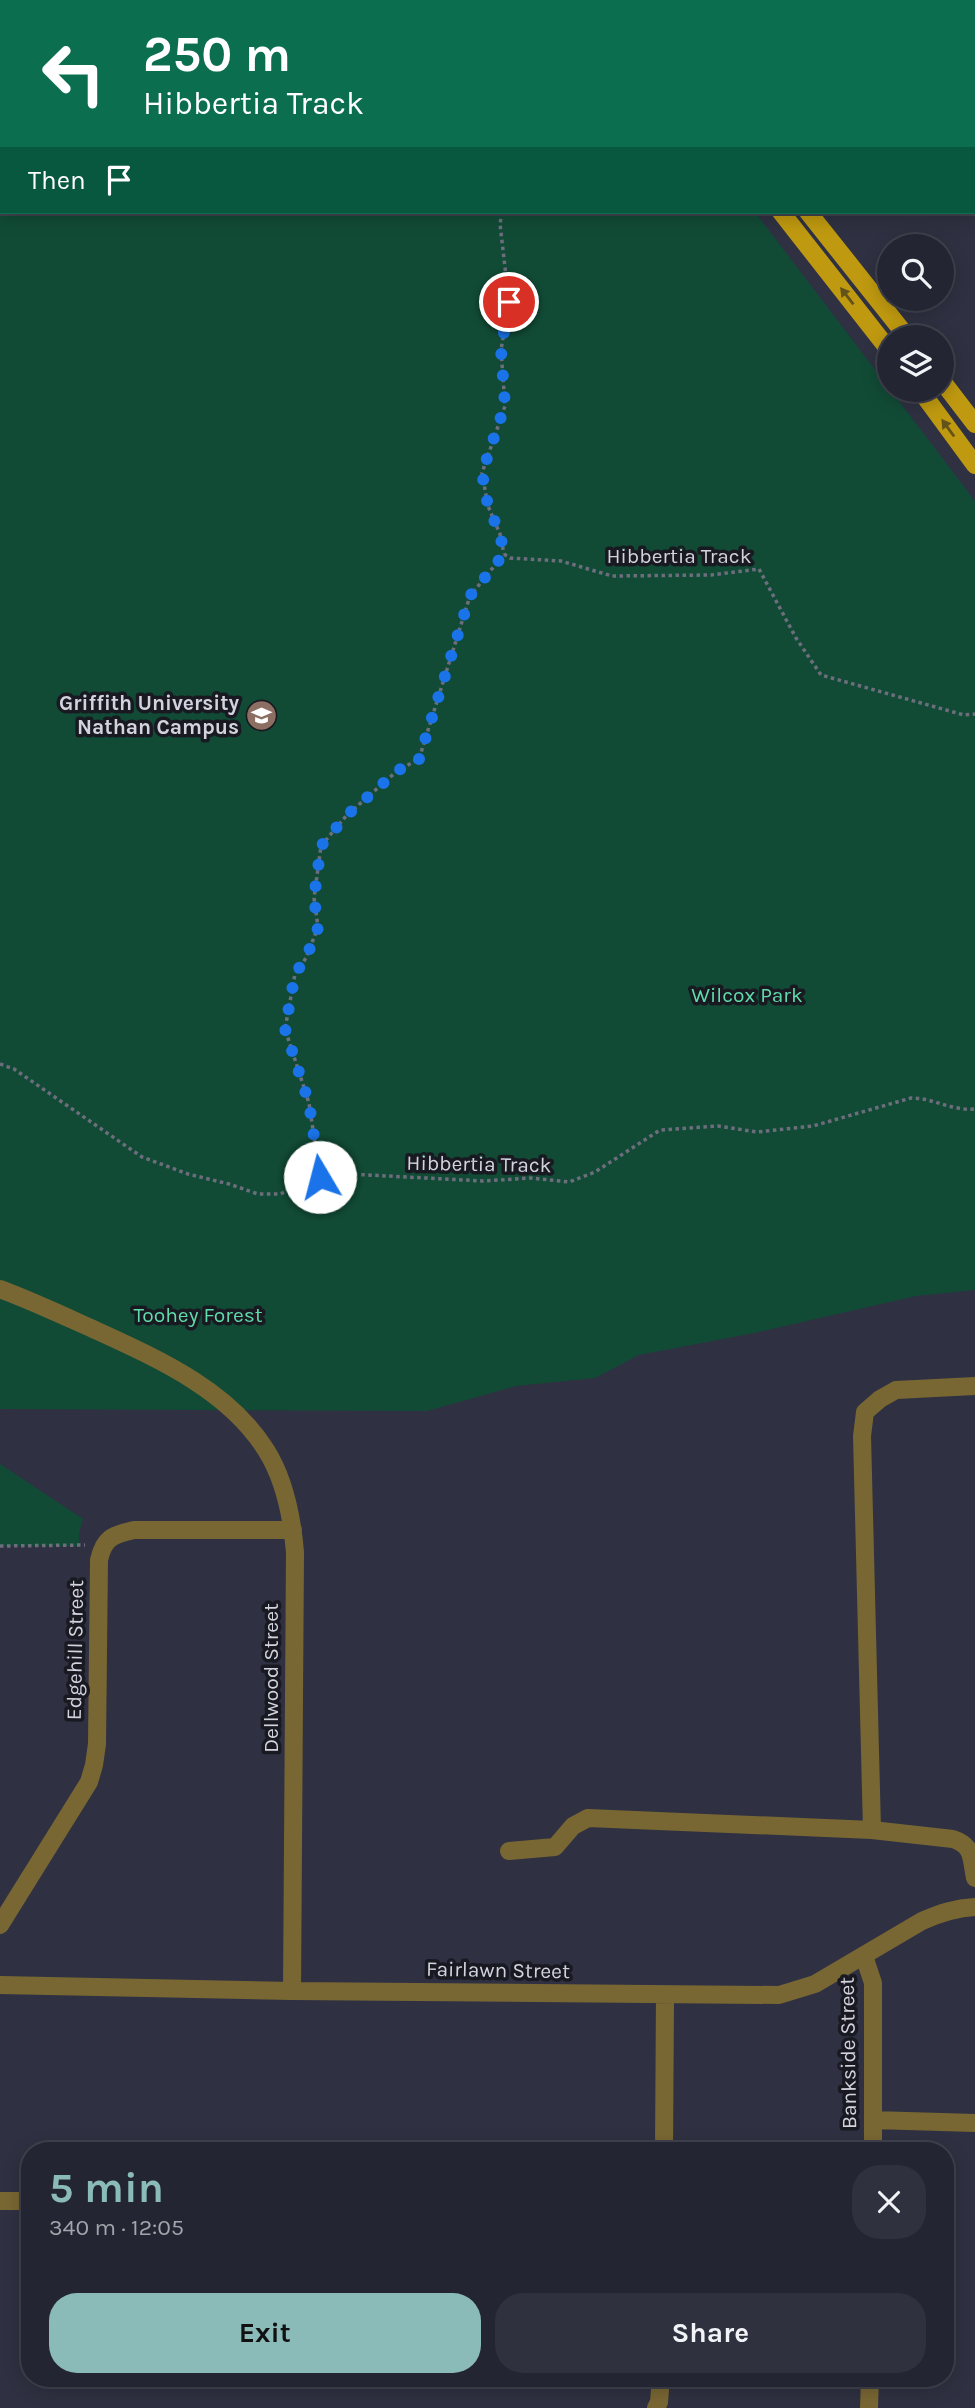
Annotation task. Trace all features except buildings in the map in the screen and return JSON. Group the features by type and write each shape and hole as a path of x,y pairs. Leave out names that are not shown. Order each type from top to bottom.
{"main road":[{"path":"782,214 877,335"},
{"path":"810,214 898,325"},
{"path":"954,396 975,424"},
{"path":"929,402 975,465"}],"street":[{"name":"Dellwood Street","path":"0,1289 128,1345 182,1372 212,1394 251,1429 267,1451 288,1502 295,1552 292,1991"},
{"path":"872,1830 862,1436 866,1412 880,1398 896,1390 975,1386"},
{"path":"103,1545 116,1534 134,1530 293,1530"},
{"name":"Edgehill Street","path":"0,1925 89,1782 94,1765 97,1744 99,1560 103,1545"},
{"path":"509,1851 555,1847 573,1826 588,1818 872,1830 962,1842 969,1848 975,1878"},
{"name":"Fairlawn Street","path":"0,1985 292,1991 779,1995 815,1984 940,1912 975,1907"},
{"name":"Bankside Street","path":"864,1956 873,1983 873,2142"},
{"path":"664,2142 665,1995"},
{"path":"873,2120 975,2123"},
{"path":"0,2200 21,2201"},
{"path":"656,2408 660,2387"},
{"path":"869,2408 870,2387"}],"path":[{"path":"320,1177 309,1103 285,1029 295,974 306,958 318,928 314,898 321,846 346,816 397,771 419,759 470,596 504,554 500,534 488,506 482,473 505,405 501,350 509,302 500,224 502,214"},
{"name":"Hibbertia Track","path":"504,554 510,558 561,561 612,576 711,575 759,569 796,638 821,675 964,715 975,713"},
{"name":"Hibbertia Track","path":"0,1064 14,1069 142,1157 258,1195 280,1194 320,1177 349,1174 484,1181 531,1178 569,1182 595,1172 660,1130 718,1126 757,1132 813,1126 911,1098 927,1098 944,1107 961,1111 975,1110"},
{"path":"0,1546 103,1545"}],"green space":[{"path":"0,214 757,214 877,372 877,402 900,402 975,501 975,1290 916,1296 754,1333 639,1355 595,1378 516,1386 427,1411 0,1409"},
{"path":"0,1464 83,1519 79,1546 0,1546"}],"place":[{"name":"Griffith University Nathan Campus","path":"262,715"}],"route":[{"path":"320,1177 309,1103 285,1029 295,974 306,958 318,928 314,898 321,846 346,816 397,771 419,759 470,596 504,554 500,534 488,506 482,473 505,405 501,350 509,302"}],"park label":[{"name":"Wilcox Park","path":"747,995"},
{"name":"Toohey Forest","path":"198,1315"}]}
